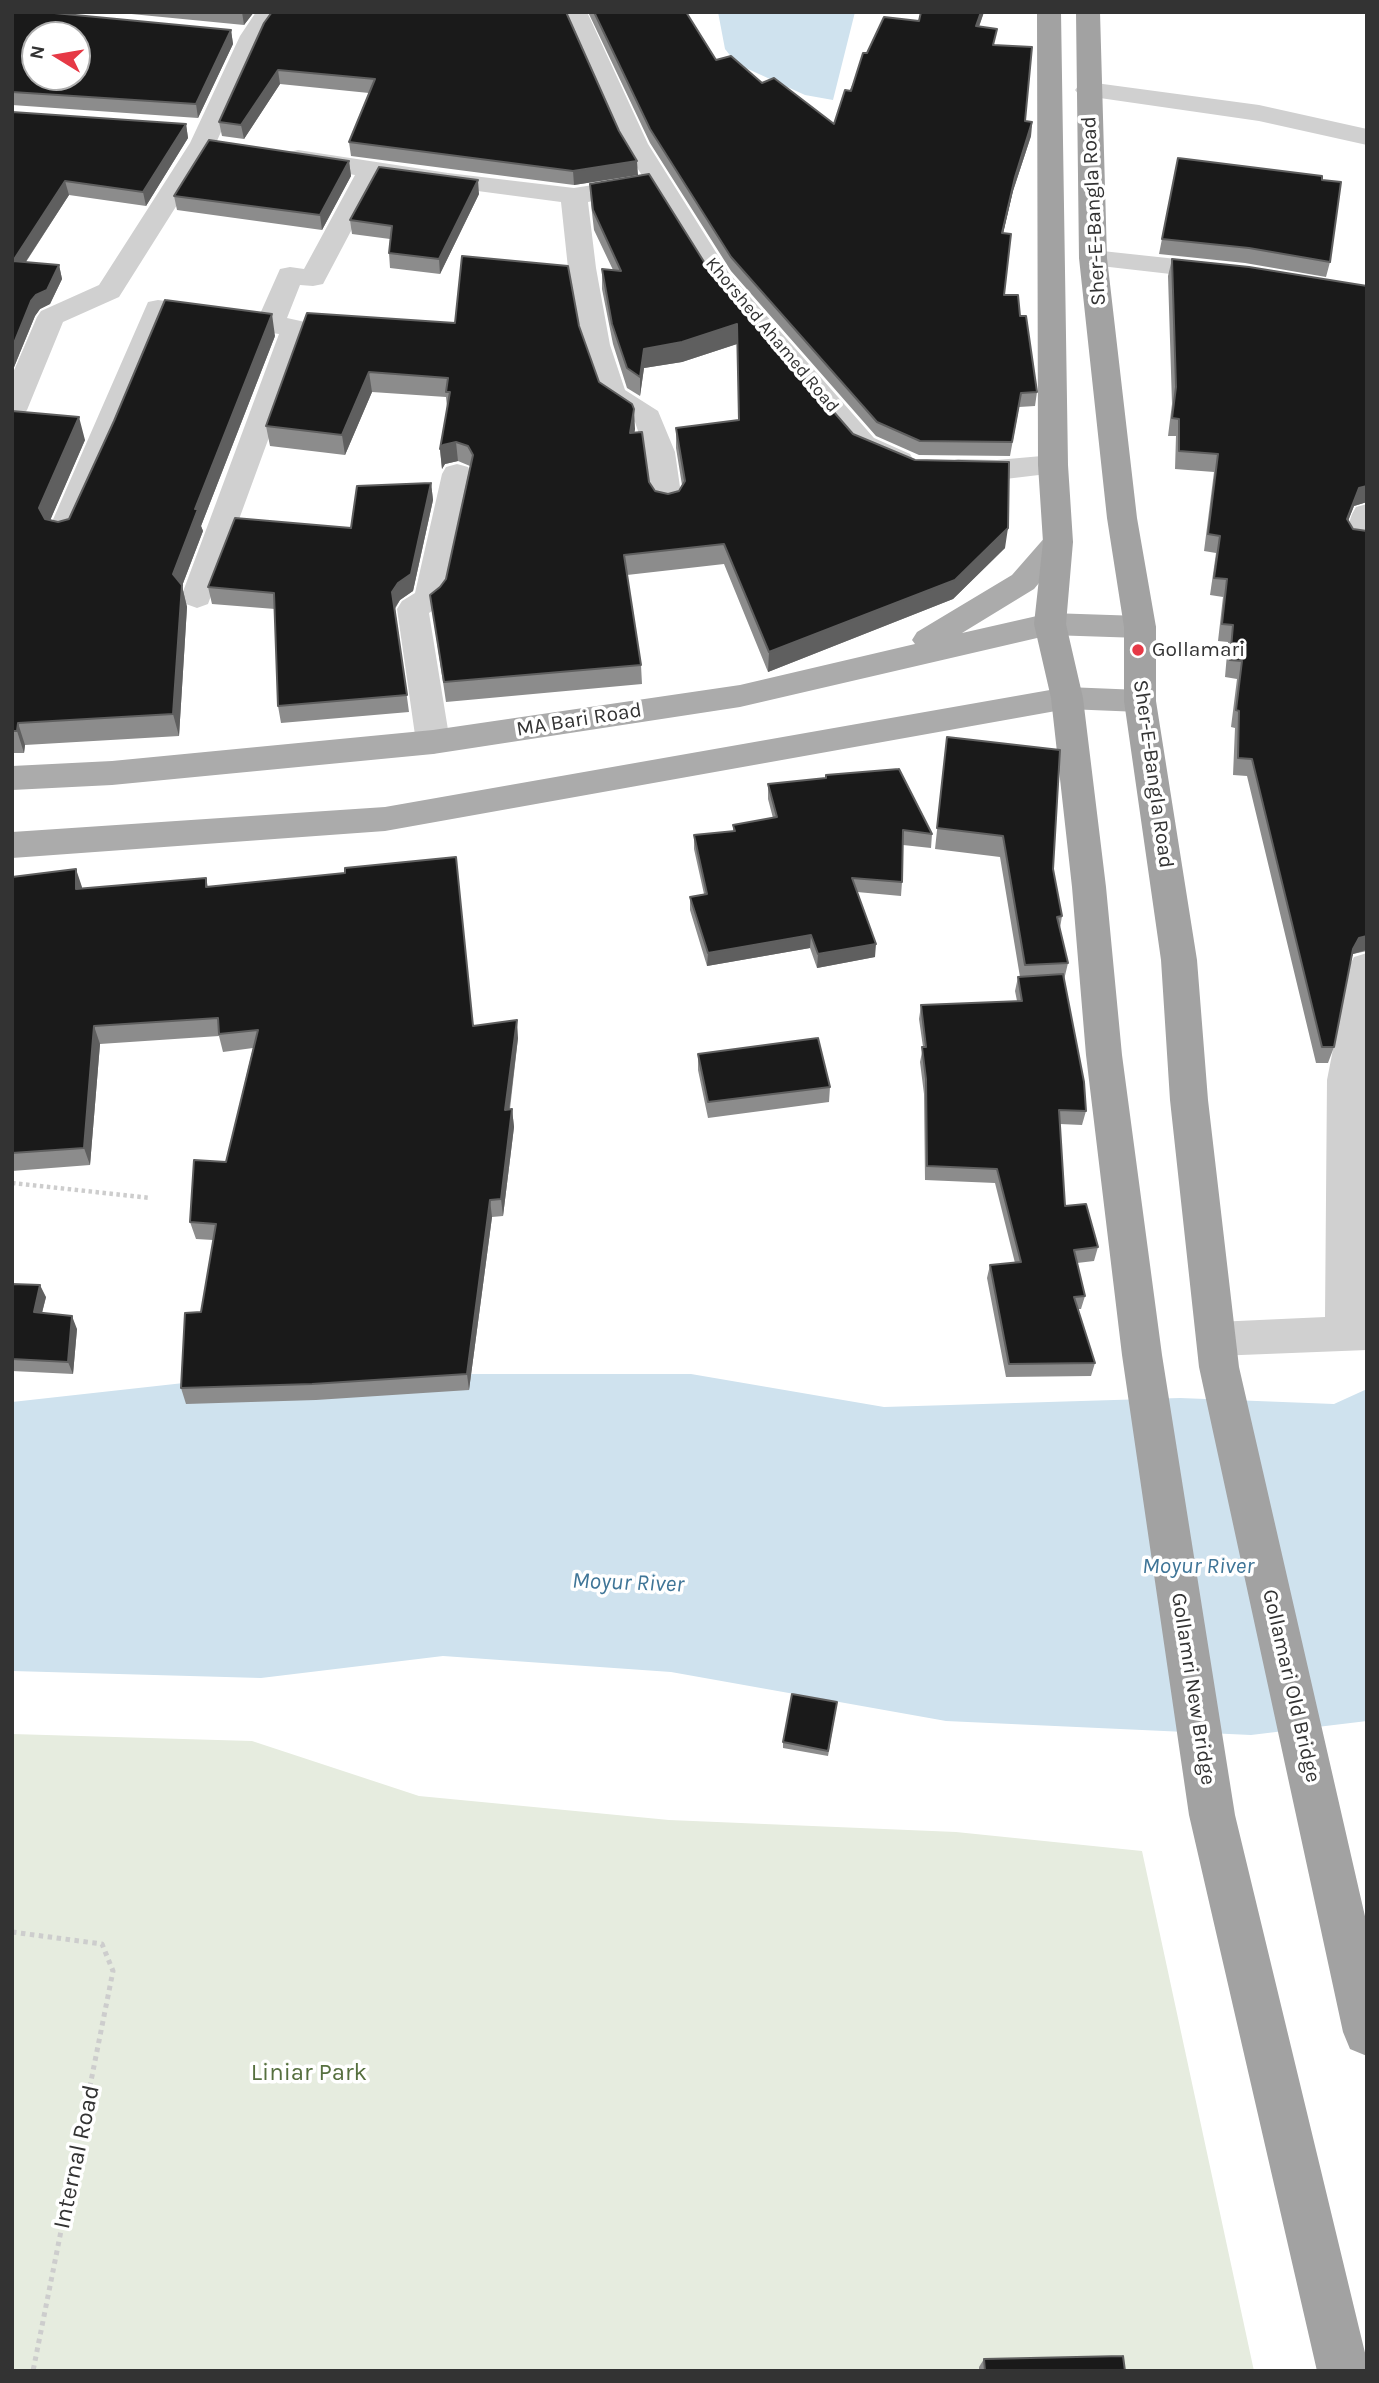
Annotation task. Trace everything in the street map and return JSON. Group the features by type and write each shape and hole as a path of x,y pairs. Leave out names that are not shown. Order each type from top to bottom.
{"highway":[{"name":"Sher-E-Bangla Road","path":"1049,12 1053,465 1058,542 1050,624 1067,698 1104,1055 1142,1355"},
{"name":"Sher-E-Bangla Road","path":"1088,12 1093,258 1122,518 1140,627 1140,701 1179,960 1189,1100 1218,1353"},
{"path":"1050,86 1088,90"},
{"name":"Gollamari Old Bridge","path":"1218,1353 1367,2032"},
{"name":"Gollamri New Bridge","path":"1142,1355 1212,1815 1343,2371"}],"main road":[{"path":"886,663 965,620 1023,582 1058,542"},
{"name":"MA Bari Road","path":"12,778 112,773 433,742 740,696 1050,624 1140,627"},
{"path":"12,845 385,819 1067,698 1140,701"}],"street":[{"path":"12,410 51,317 109,291 206,137 241,35 268,12"},
{"name":"Khorshed Ahamed Road","path":"575,12 635,144 718,277 864,444 913,467 997,470 1053,465"},
{"path":"1088,90 1259,113 1367,137"},
{"path":"268,153 574,196 659,182"},
{"path":"270,325 290,275 313,278 371,169"},
{"path":"574,196 582,268 596,345 612,395 648,416 660,452 667,501"},
{"path":"1093,258 1245,274"},
{"path":"63,531 158,308 295,328 197,597"},
{"path":"433,742 413,609 430,598 457,474"},
{"path":"1367,514 1359,537 1367,538"},
{"path":"1218,1353 1356,1333 1346,1080 1367,967"}],"path":[{"path":"12,1183 151,1198"},
{"name":"Internal Road","path":"12,1932 102,1944 113,1971 113,1983 33,2371"}],"green space":[{"name":"Liniar Park","path":"12,1734 252,1741 419,1796 669,1820 956,1832 1142,1851 1254,2371 12,2371"}],"water":[{"path":"718,12 855,12 833,100 805,95 737,64 725,49"},
{"name":"Moyur River","path":"265,1374 691,1374 884,1407 1180,1398 1334,1404 1367,1389 1367,1721 1251,1735 946,1721 671,1672 443,1656 261,1678 12,1671 12,1402"}],"building":[{"path":"12,12 44,12 231,30 196,104 12,92"},
{"path":"272,12 566,12 619,131 637,161 573,171 349,142 375,79 278,70 241,125 219,122 264,23"},
{"path":"594,12 686,12 716,60 731,56 762,83 774,78 834,124 845,90 851,91 863,53 867,53 884,17 919,21 921,12 981,12 976,26 997,29 993,45 1032,47 1025,121 1032,122 1002,233 1011,234 1004,295 1018,295 1020,316 1026,316 1037,392 1021,393 1012,442 920,441 877,422 731,257 650,129"},
{"path":"12,112 186,124 143,192 65,181 13,261 59,265 47,290 36,295 31,301 12,348"},
{"path":"209,140 349,161 320,215 174,196"},
{"path":"1178,158 1322,176 1322,180 1341,182 1330,262 1249,248 1162,239"},
{"path":"379,167 478,180 439,259 389,253 392,226 350,220"},
{"path":"649,174 706,265 853,434 915,460 1009,462 1008,528 955,580 769,652 724,544 624,555 641,665 444,682 430,595 446,579 473,455 468,446 456,442 443,445 440,449 450,392 446,392 448,378 369,372 342,435 266,426 307,313 455,323 462,256 568,266 579,326 599,382 632,404 634,409 630,433 642,432 649,482 655,491 668,494 679,491 685,481 676,428 739,420 737,324 682,342 644,349 640,377 627,368 612,324 602,269 621,271 593,210 590,184"},
{"path":"1172,259 1249,267 1367,286 1367,486 1359,488 1347,519 1353,529 1367,531 1367,936 1359,938 1353,949 1334,1047 1322,1047 1252,759 1238,758 1239,711 1236,710 1242,661 1230,660 1233,625 1222,624 1227,579 1214,578 1220,536 1208,534 1218,454 1179,451 1179,419 1172,418 1176,387"},
{"path":"165,300 272,314 195,509 198,509 173,574 182,585 173,714 18,723 17,731 12,731 12,411 79,417 39,508 45,519 58,522 69,519"},
{"path":"431,483 411,574 398,583 392,592 407,695 278,706 274,593 208,587 235,518 351,528 357,486"},
{"path":"947,737 1060,750 1053,869 1062,916 1057,917 1068,963 1025,965 1003,836 937,828"},
{"path":"899,769 932,834 903,830 902,882 852,878 876,944 818,954 811,935 708,953 690,897 707,894 694,835 735,831 733,825 777,817 768,784 826,778 826,775"},
{"path":"456,857 473,1026 517,1020 505,1110 512,1109 501,1199 490,1200 467,1374 312,1384 181,1388 185,1313 201,1312 216,1224 190,1222 194,1160 226,1162 258,1030 219,1034 218,1018 94,1026 84,1148 12,1153 12,877 76,869 76,889 206,878 206,887 345,873 345,868"},
{"path":"1063,974 1084,1082 1086,1111 1059,1110 1065,1206 1086,1204 1098,1247 1074,1250 1085,1296 1074,1297 1095,1363 1009,1364 990,1265 1021,1262 997,1169 927,1166 926,1079 922,1047 926,1047 921,1005 1022,1001 1018,977"},
{"path":"818,1038 830,1087 708,1102 698,1054"},
{"path":"12,1284 40,1285 34,1312 72,1316 68,1362 12,1359"},
{"path":"792,1694 837,1702 828,1751 783,1742"},
{"path":"1123,2356 1125,2371 985,2371 984,2359"}],"place":[{"name":"Gollamari","path":"1138,650"}]}
